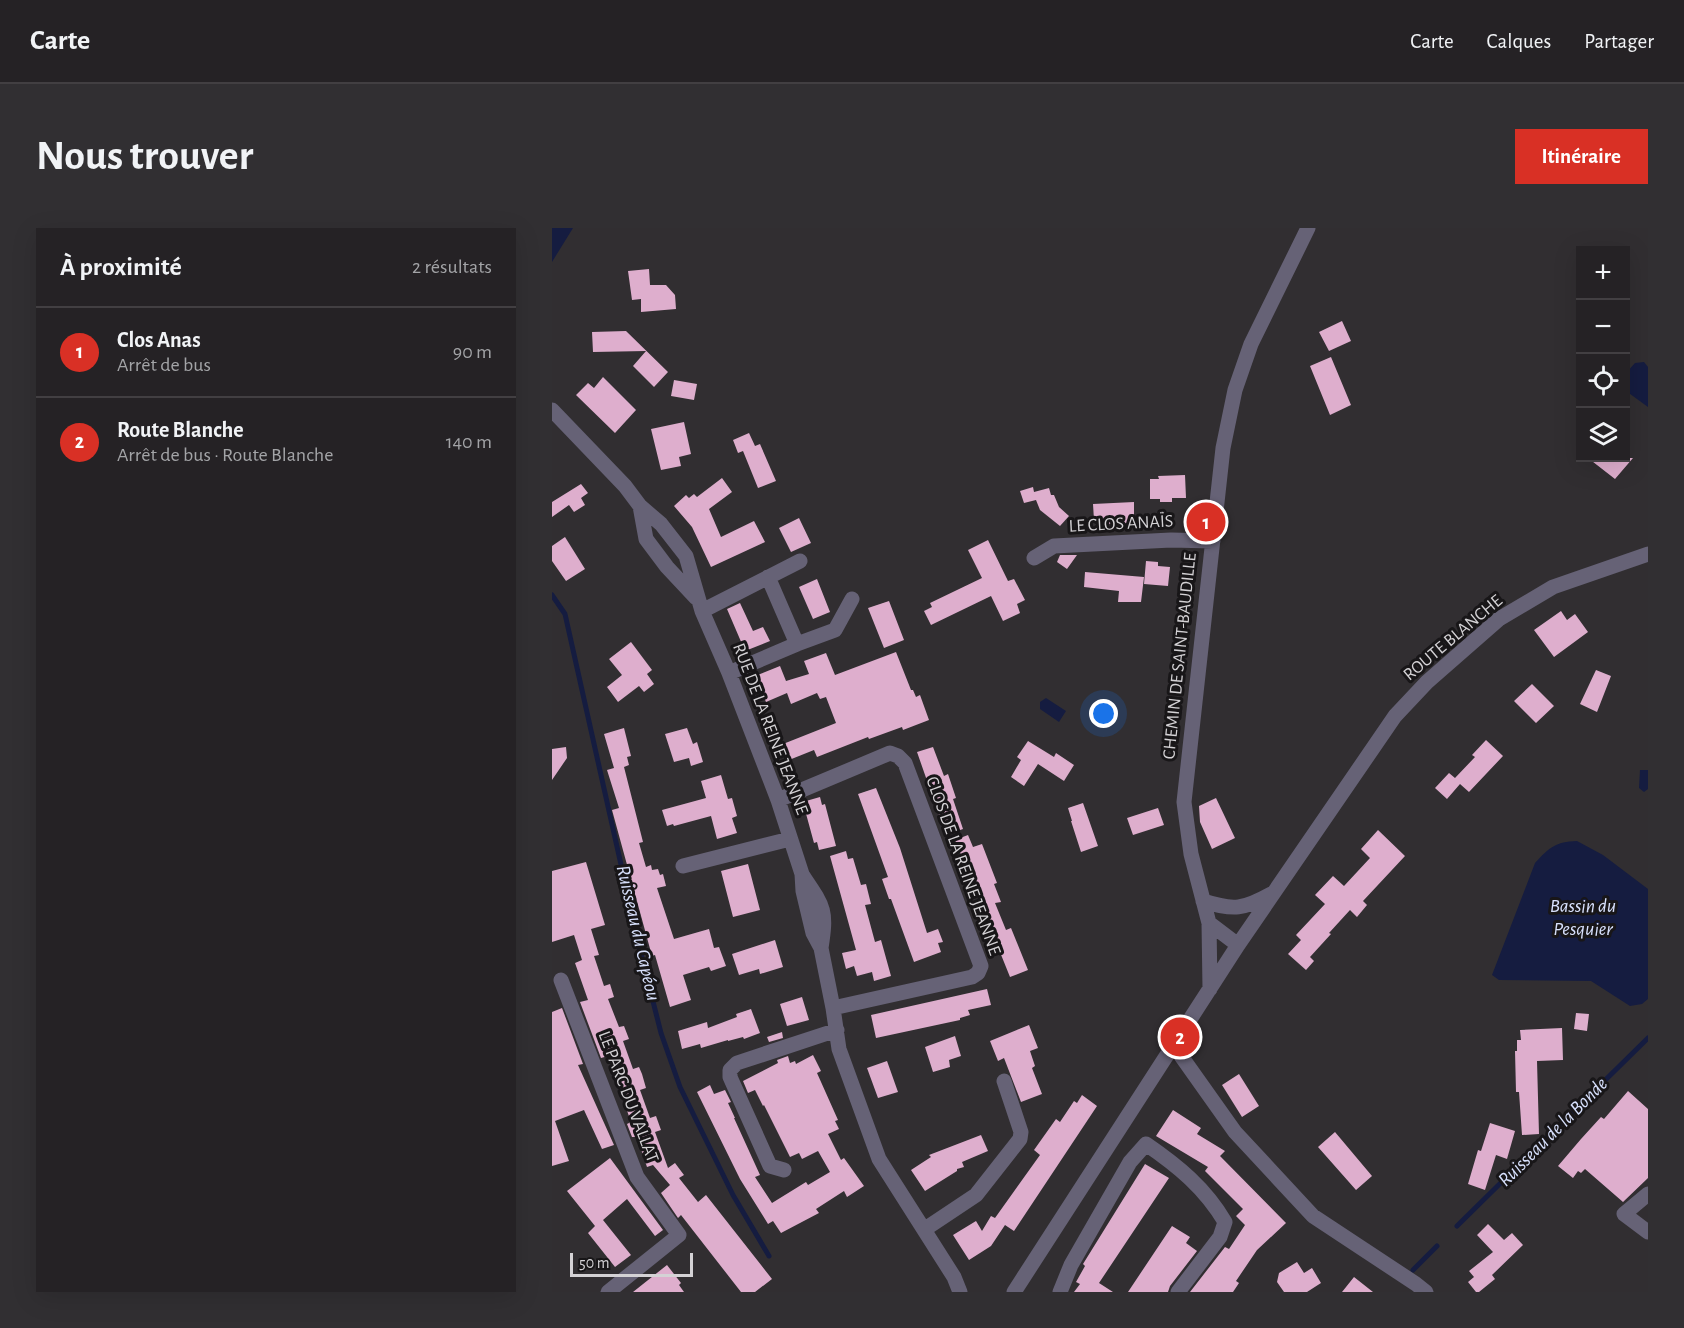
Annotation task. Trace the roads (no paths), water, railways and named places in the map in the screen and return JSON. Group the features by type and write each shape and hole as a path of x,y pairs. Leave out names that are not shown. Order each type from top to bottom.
{"street":[{"name":"CHEMIN DE SAINT-BAUDILLE","path":"1210,989 1209,923 1191,854 1184,802 1223,448 1234,390 1251,344 1308,228"},
{"name":"RUE DE LA REINE JEANNE","path":"552,410 625,486 640,506 662,524 686,556 700,606 729,673 778,800 802,874 820,903 825,919 820,948 839,1050 879,1159 925,1229 954,1277 960,1292"},
{"name":"RUE DE LA REINE JEANNE","path":"640,506 646,539 700,606"},
{"name":"LE CLOS ANAÏS","path":"1034,558 1054,546 1171,540 1213,541"},
{"name":"ROUTE BLANCHE","path":"1014,1292 1240,942 1395,716 1427,682 1499,619 1553,586 1648,554"},
{"path":"667,567 686,556"},
{"path":"700,606 800,561"},
{"path":"768,577 797,644"},
{"path":"729,673 835,630 852,599"},
{"name":"CLOS DE LA REINE JEANNE","path":"778,800 890,753 898,756 905,763 981,966 978,973 972,977 833,1008"},
{"path":"683,866 790,839"},
{"path":"1203,901 1224,908 1249,906 1273,893"},
{"path":"1203,901 1240,942"},
{"path":"1209,923 1240,942"},
{"name":"LE PARC DU VALLAT","path":"561,980 638,1177 680,1235 608,1292"},
{"path":"784,1170 770,1166 730,1077 730,1070 736,1063 837,1030"},
{"path":"1174,1046 1235,1132 1313,1216 1417,1289"},
{"path":"925,1229 976,1195 1020,1139 1021,1132 1004,1081"},
{"path":"1060,1292 1071,1265 1130,1162 1146,1144 1180,1167 1215,1204 1225,1222 1220,1237 1178,1292"},
{"path":"1648,1194 1624,1214 1648,1233"},
{"name":"RUE DE LA REINE JEANNE","path":"954,1277 970,1292"}],"water":[{"path":"552,228 573,228 552,262"},
{"path":"1644,362 1648,367 1648,407 1630,394 1630,369 1635,363"},
{"path":"1046,698 1066,711 1059,722 1040,709 1040,702"},
{"path":"1640,770 1648,770 1648,789 1644,792 1639,788"},
{"name":"Bassin du Pesquier","path":"1577,841 1603,855 1648,889 1648,999 1642,1004 1630,1006 1591,981 1499,980 1492,975 1535,863 1553,846"}],"waterway":[{"name":"Ruisseau du Capéou","path":"552,595 565,614 641,954 661,1033 680,1087 733,1195 769,1256"},
{"name":"Ruisseau de la Bonde","path":"1457,1226 1648,1038"},
{"name":"Ruisseau de la Bonde","path":"1413,1270 1437,1246"}],"place":[{"name":"Clos Anas","path":"1206,522"},
{"name":"Route Blanche","path":"1180,1037"}]}
